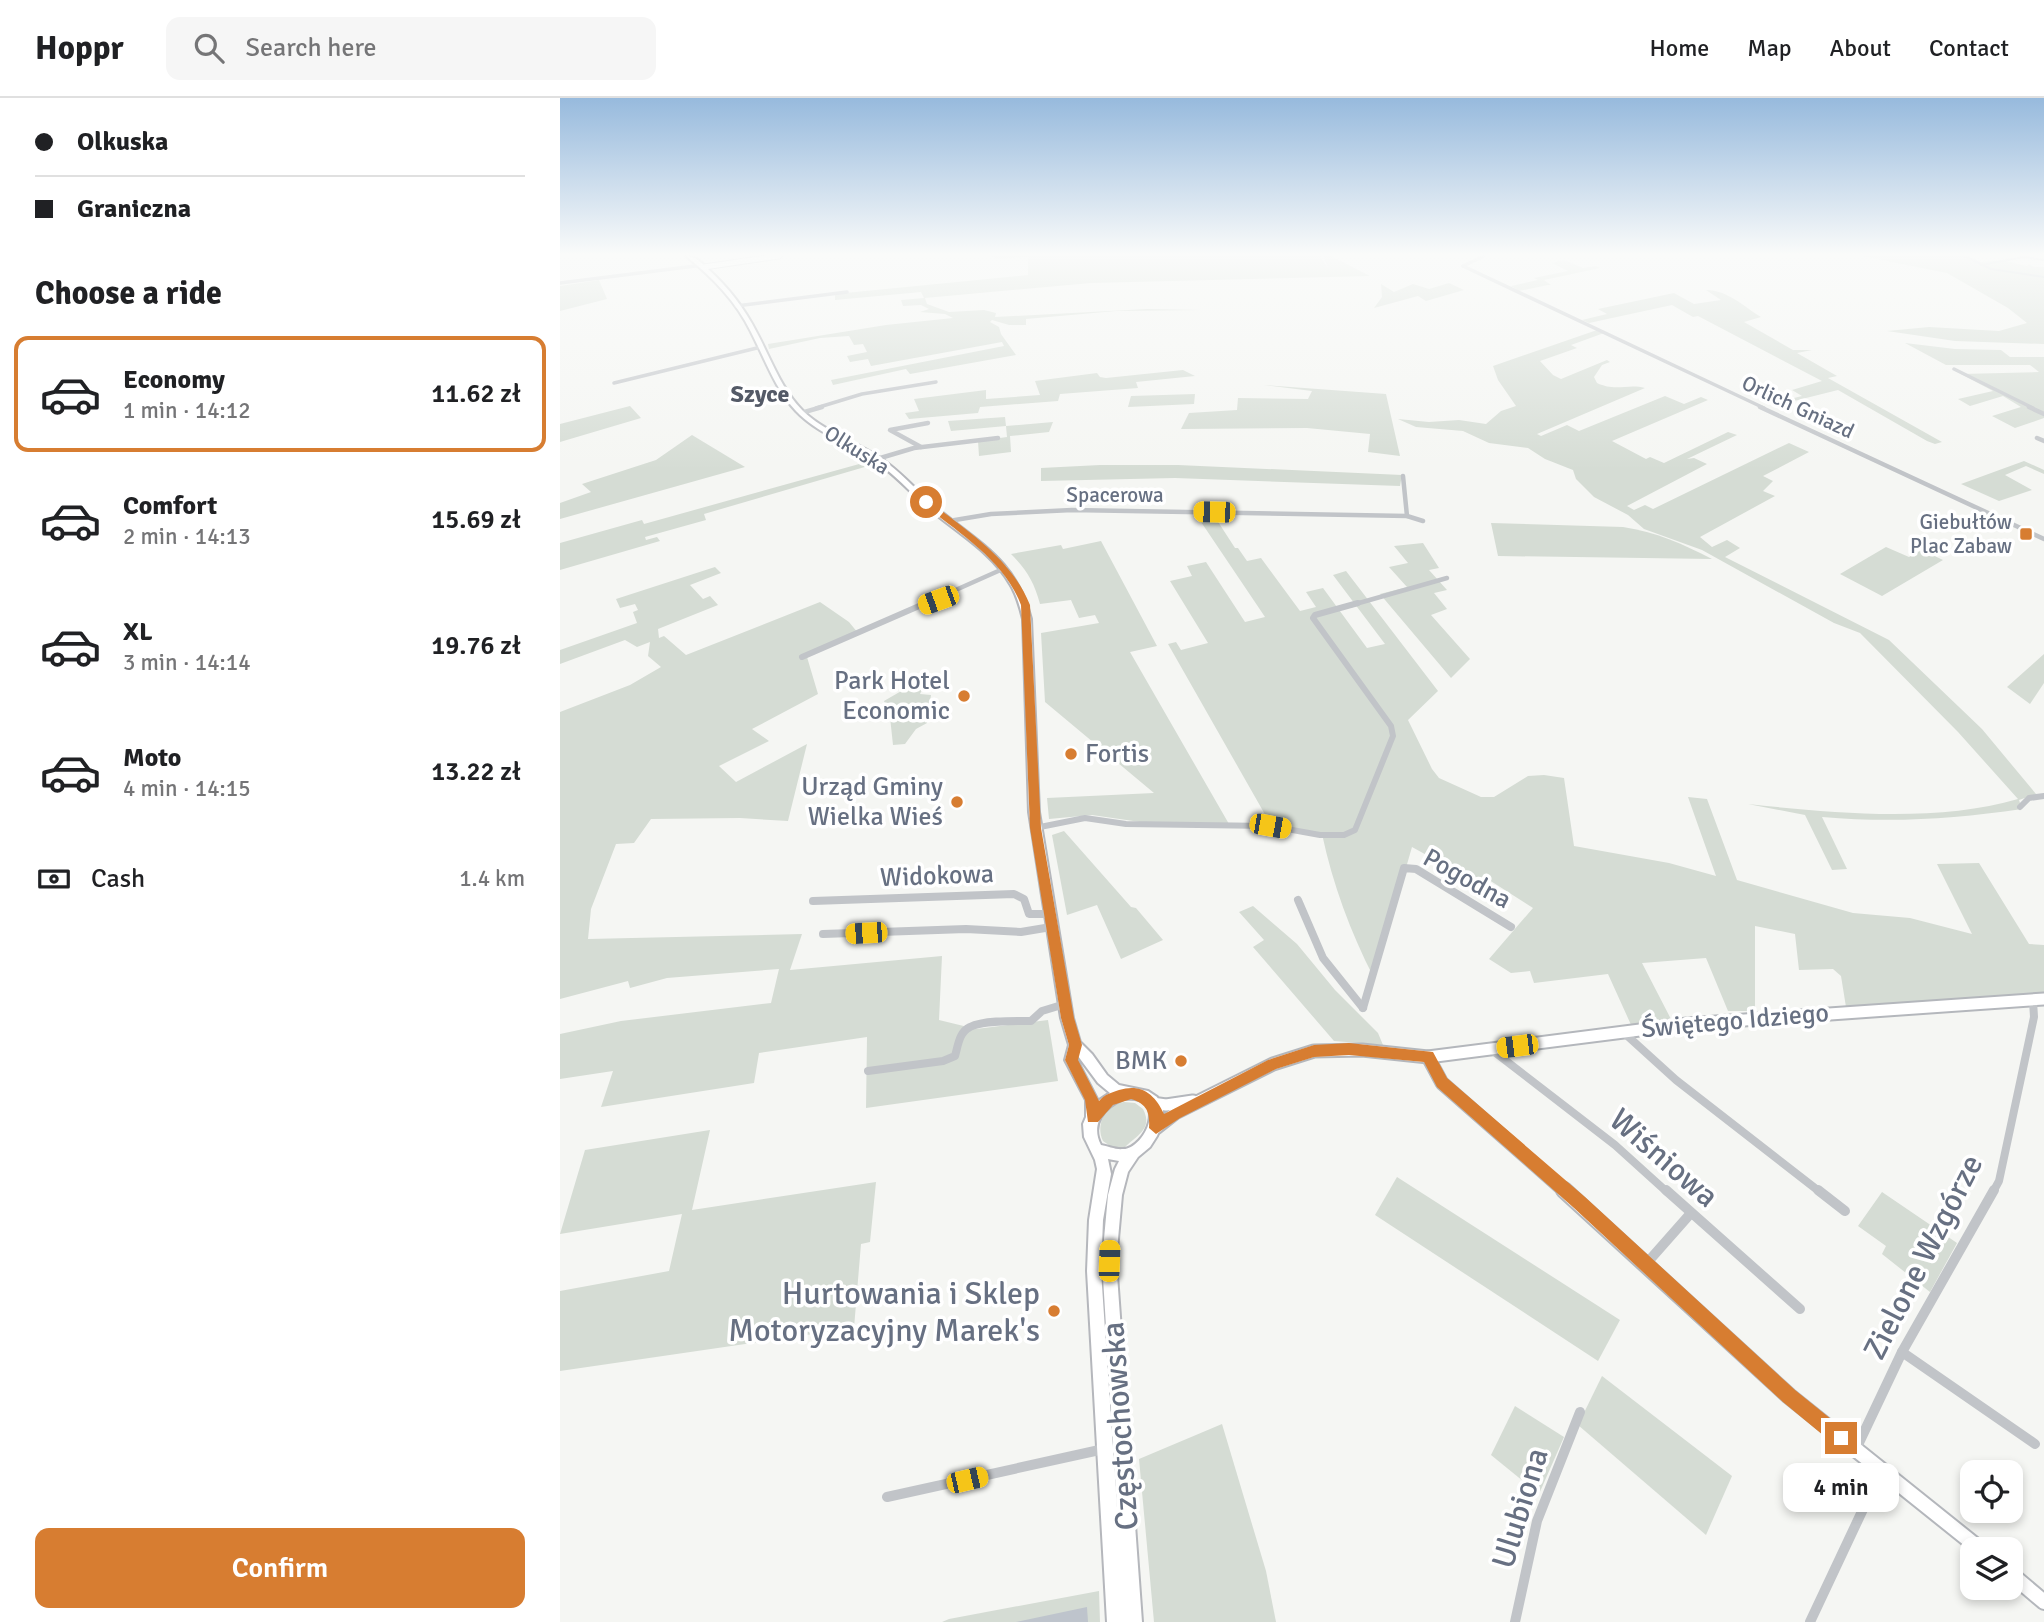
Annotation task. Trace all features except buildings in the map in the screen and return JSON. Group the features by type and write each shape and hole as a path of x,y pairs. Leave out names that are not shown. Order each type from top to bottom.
{"main road":[{"name":"Olkuska","path":"749,327 783,388 801,412 825,431 877,459 1005,568 1019,589 1027,619 1035,828"},
{"path":"1035,828 1065,1004 1075,1045 1071,1060 1092,1099 1090,1138 1097,1150 1118,1156 1135,1152 1151,1137 1156,1128 1157,1114 1152,1103 1144,1097 1118,1091 1106,1084 1087,1053 1075,1045"},
{"path":"1093,1118 1108,1100 1131,1092"},
{"name":"Częstochowska","path":"1097,1150 1104,1169 1093,1256 1116,1622"},
{"name":"Częstochowska","path":"1133,1622 1109,1261 1112,1216 1119,1178 1125,1162 1135,1152"}],"street":[{"name":"Orlich Gniazd","path":"1592,327 2010,526 2044,539"},
{"path":"614,383 761,347"},
{"path":"1954,369 2044,414"},
{"path":"801,412 862,394 936,382"},
{"path":"921,447 890,430 928,424"},
{"path":"877,459 921,447 998,438"},
{"path":"2037,438 2044,441"},
{"path":"1403,476 1409,516"},
{"name":"Spacerowa","path":"949,522 991,514 1072,510 1409,516 1423,521"},
{"path":"802,657 894,615 938,600 1005,568"},
{"path":"1035,828 1085,818 1126,824 1270,826 1320,835 1344,835 1355,830 1393,736 1391,726 1313,618 1315,615 1447,578"},
{"path":"2020,807 2029,798 2044,796"},
{"name":"Pogodna","path":"1298,900 1323,958 1363,1008 1404,868 1416,869 1511,927"},
{"name":"Widokowa","path":"813,901 1014,894 1024,899 1028,914 1050,920"},
{"path":"824,934 965,929 1021,932 1050,920"},
{"name":"Świętego Idziego","path":"1156,1128 1170,1116 1201,1100 1280,1061 1306,1053 1349,1049 1428,1057 1621,1031 1749,1019 2039,1000"},
{"name":"Zielone Wzgórze","path":"1855,1450 1902,1353 1999,1181 2039,1000"},
{"path":"868,1071 943,1061 955,1056 960,1037 969,1027 1006,1021 1031,1021 1037,1014 1065,1004"},
{"path":"1621,1031 1676,1080 1845,1211"},
{"name":"Wiśniowa","path":"1491,1049 1615,1145 1800,1309"},
{"path":"1428,1057 1442,1083 1646,1264 1789,1396 1965,1537"},
{"path":"1152,1103 1166,1105 1201,1100"},
{"path":"1646,1264 1691,1213"},
{"path":"1902,1353 2035,1444"},
{"name":"Ulubiona","path":"1515,1622 1537,1521 1580,1412"},
{"path":"887,1497 1104,1449"},
{"path":"1810,1622 1881,1470"},
{"path":"2023,1584 2044,1602"}],"shaded area":[{"path":"873,327 999,327 1016,355 910,374 906,369 833,385 831,380 1004,346 1002,342 871,366 868,359 850,362 847,356 867,352 863,344 854,345 849,336 820,338 769,349 768,344"},
{"path":"1719,327 1753,327 1793,350 1812,350 1797,353 1837,376 1828,378 1942,442 1935,444 1927,441 1838,390 1790,402 1786,400 1802,396 1792,390 1822,381"},
{"path":"1931,327 1999,331 2013,327 2044,327 2044,344 1955,341 1887,331"},
{"path":"1597,330 1604,333 1571,345 1577,348 1540,361 1553,375 1561,379 1607,360 1610,362 1602,365 1594,377 1597,383 1610,387 1645,388 1537,434 1541,436 1567,425 1579,431 1665,396 1684,404 1701,397 1708,400 1612,441 1646,459 1650,457 1664,463 1728,432 1737,435 1687,459 1694,458 1707,464 1627,506 1634,510 1645,505 1653,509 1789,443 1809,452 1763,476 1773,481 1763,491 1775,496 1700,537 1712,547 1727,540 1740,548 1725,557 1889,640 1982,729 2036,794 2019,800 2022,809 1923,819 1822,817 1847,869 1832,870 1805,815 1748,804 1848,813 1919,814 1987,806 2018,799 1958,732 1860,633 1834,623 1702,550 1644,529 1628,515 1594,497 1576,479 1573,470 1545,459 1528,448 1489,443 1463,431 1416,427 1398,419 1429,422 1459,420 1486,424 1501,411 1516,406 1498,380 1493,366"},
{"path":"1905,343 1955,349 2001,350 2010,357 2044,357 2044,418 2015,428 1992,416 2021,407 2003,396 1970,406 1958,399 1993,391 1961,374 2039,372 2030,365 1946,365"},
{"path":"1183,370 1195,376 1136,382 1138,388 1060,394 1058,401 980,407 978,413 909,419 905,413 919,411 914,399 986,390 986,399 1040,395 1035,381 1097,373 1106,378"},
{"path":"1264,385 1386,394 1400,456 1368,452 1370,434 1307,428 1181,429 1189,413 1237,410 1238,398 1308,399 1312,391"},
{"path":"1195,394 1194,404 1128,407 1131,396"},
{"path":"630,406 641,418 560,442 560,424"},
{"path":"1005,417 1006,426 951,431 948,421"},
{"path":"1053,422 1049,432 1010,436 1011,452 979,456 978,441 1007,437 1006,426"},
{"path":"692,435 745,467 560,519 560,503 591,492 582,484 656,460"},
{"path":"870,461 875,464 704,514 706,520 645,537 646,540 657,537 660,541 560,570 560,543 642,520 644,524"},
{"path":"2024,461 2044,470 2044,474 2026,466 2005,475 2032,490 1999,501 1961,484"},
{"path":"1178,465 1402,475 1400,486 1175,478 1041,481 1041,468"},
{"path":"1195,513 1213,514 1235,548 1238,548 1247,561 1261,558 1300,611 1316,607 1306,592 1323,588 1367,648 1385,644 1333,575 1346,571 1438,691 1408,720 1439,778 1481,797 1494,797 1528,776 1564,778 1574,846 1669,863 1716,876 1688,797 1707,799 1737,880 1853,913 1910,918 1972,934 1937,864 1979,863 2029,944 2044,945 2044,995 1846,1007 1841,976 1833,969 1799,970 1795,934 1755,926 1755,1011 1728,1011 1706,958 1642,963 1673,1023 1632,1027 1608,974 1534,983 1530,971 1511,973 1489,959 1533,908 1486,878 1479,884 1412,847 1374,978 1343,908 1322,834 1271,825 1168,644 1176,642 1181,650 1208,643 1170,581 1192,576 1187,566 1206,562 1245,622 1265,617"},
{"path":"1491,523 1623,527 1669,539 1712,559 1498,556"},
{"path":"1101,541 1157,646 1130,652 1229,824 1147,823 1092,815 1049,819 1047,798 1154,793 1045,702 1041,633 1099,623 1095,615 1079,618 1071,600 1040,604 1029,577 1011,554 1061,545 1063,549"},
{"path":"1423,543 1439,568 1429,570 1447,590 1434,593 1447,609 1431,615 1470,659 1451,678 1380,594 1407,587 1389,567 1408,563 1394,546"},
{"path":"1886,547 1909,557 1922,550 1943,560 1882,596 1840,574"},
{"path":"715,567 721,573 690,585 703,599 710,596 718,605 658,629 659,638 664,636 686,655 820,602 849,622 858,633 807,657 818,694 752,729 769,741 719,766 736,782 807,744 788,821 740,818 651,819 634,843 616,844 591,909 588,939 802,934 790,970 942,956 939,1020 976,1029 1048,1020 1058,1081 866,1108 867,1037 759,1053 754,1083 601,1107 613,1071 560,1079 560,1034 621,1021 771,1003 779,969 667,978 630,988 628,981 560,999 560,712 630,685 661,667 648,656 650,642 637,647 625,640 560,664 560,650 637,623 633,612 638,610 635,604 620,608 616,599"},
{"path":"2044,654 2044,683 2030,704 2007,687"},
{"path":"929,675 920,694 931,695 927,723 916,729 905,744 893,745 890,717 884,701"},
{"path":"1064,831 1163,940 1121,959 1097,905 1067,915 1052,835"},
{"path":"1253,906 1297,944 1335,990 1378,1033 1383,1045 1334,1041 1253,947 1264,940 1239,912"},
{"path":"1124,1102 1135,1103 1143,1109 1146,1116 1145,1127 1123,1149 1113,1148 1103,1141 1101,1122 1107,1111"},
{"path":"710,1130 692,1210 876,1182 870,1242 861,1244 854,1328 560,1371 560,1291 669,1271 682,1214 560,1234 585,1150"},
{"path":"1397,1177 1620,1320 1598,1361 1375,1215"},
{"path":"1882,1192 1957,1243 1930,1292 1882,1254 1886,1246 1858,1226"},
{"path":"1602,1376 1732,1476 1706,1535 1578,1425"},
{"path":"1515,1406 1564,1437 1539,1494 1491,1455"},
{"path":"1222,1424 1266,1571 1276,1622 1154,1622 1139,1459"},
{"path":"1099,1591 1100,1622 942,1622 949,1619"},
{"path":"1087,1607 1088,1622 1016,1622"}],"place":[{"name":"Giebułtów Plac Zabaw","path":"2026,534"},
{"name":"Park Hotel Economic","path":"964,696"},
{"name":"Fortis","path":"1071,754"},
{"name":"Urząd Gminy Wielka Wieś","path":"957,802"},
{"name":"BMK","path":"1181,1061"},
{"name":"Hurtowania i Sklep Motoryzacyjny Marek's","path":"1054,1311"}],"district":[{"name":"Szyce","path":"760,394"}],"route":[{"path":"926,502 1001,563 1011,575 1025,605 1035,828 1067,1018 1075,1045 1071,1060 1092,1099 1093,1118 1108,1100 1131,1092 1152,1103 1157,1114 1156,1128 1175,1113 1273,1064 1314,1051 1349,1049 1428,1057 1442,1083 1579,1203 1789,1396 1841,1438"}]}
